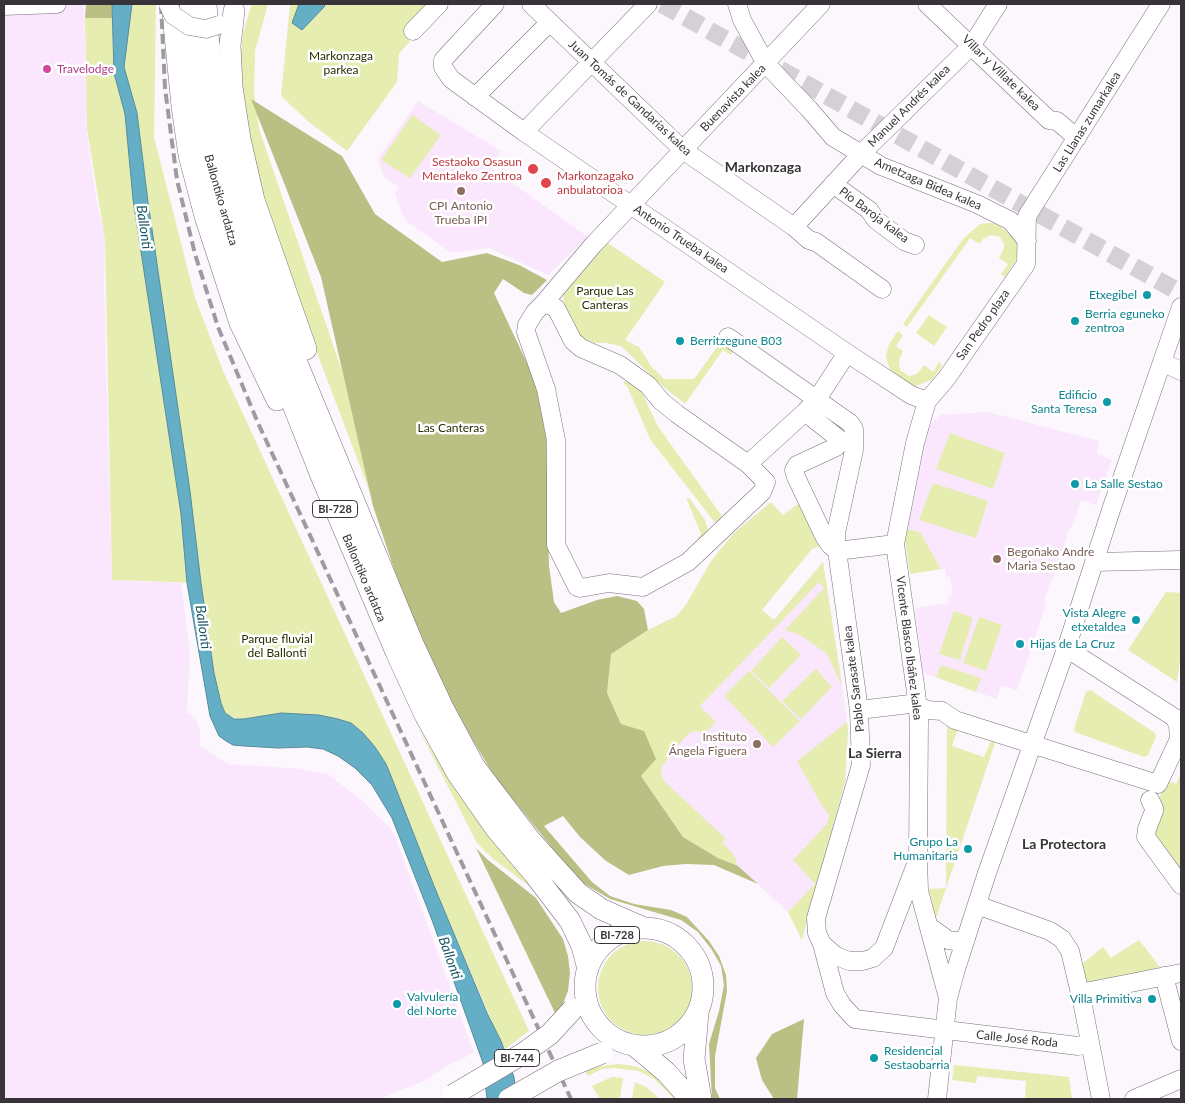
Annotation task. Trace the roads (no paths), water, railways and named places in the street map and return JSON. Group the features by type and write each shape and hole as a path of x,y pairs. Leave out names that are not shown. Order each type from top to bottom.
{"main road":[{"name":"Ballontiko ardatza","path":"206,4 211,76 226,162 268,294 413,644 442,708 474,766 531,841 578,893 601,909 644,928"},
{"name":"Ballontiko ardatza","path":"173,7 196,82 208,161 226,224 280,372 322,478 396,652 425,715 456,773 496,828 570,921 582,946 586,977"},
{"path":"173,7 183,116 189,155 205,216 240,323 307,463 322,478"},
{"path":"230,13 232,87 240,139 252,192 329,414 346,480"},
{"name":"BI-728","path":"687,1099 683,1091 666,1072 630,1045 612,1037 600,1027 591,1014 586,1000 586,977 596,952 609,939 625,931 644,928 658,929 673,935 685,944 694,955 701,969 704,984 703,999 698,1013 694,1059 701,1099"},
{"name":"BI-744","path":"449,1097 524,1053 550,1034 573,1009 586,977"},
{"name":"BI-728","path":"630,1045 654,1046 672,1040 687,1029 698,1013"},
{"name":"BI-744","path":"509,1099 558,1071 602,1053 630,1045"}],"street":[{"path":"4,6 57,4"},
{"path":"413,31 440,4"},
{"name":"Antonio Trueba kalea","path":"495,4 443,60 443,67 451,80 847,353 912,395 927,401"},
{"name":"Juan Tomás de Gandarias kalea","path":"531,4 683,150 794,227 809,240 816,242 882,289"},
{"name":"Ametzaga Bidea kalea","path":"737,4 742,20 766,64 833,137 880,166 977,204 1011,221 1027,243"},
{"name":"Buenavista kalea","path":"752,468 766,482 762,492 688,562 643,587 609,583 577,587 556,545 556,440 546,389 526,332 527,325 535,312 593,245 821,4"},
{"name":"Villar y Villate kalea","path":"927,4 1049,120 1057,121 1077,138"},
{"name":"Manuel Andrés kalea","path":"794,227 861,154 972,45 998,4"},
{"name":"Las Llanas zumarkalea","path":"1027,243 1027,216 1161,4"},
{"path":"524,132 592,64 643,6"},
{"path":"173,7 189,26 202,29 230,13"},
{"path":"475,97 550,22"},
{"name":"Pío Baroja kalea","path":"833,184 869,210 876,220 904,241 915,245"},
{"name":"San Pedro plaza","path":"927,401 946,379 1026,264 1027,243"},
{"path":"544,303 556,308 573,341 581,348 620,365 648,386 678,414 752,468"},
{"path":"937,1099 948,998 965,940 1181,307"},
{"name":"Pablo Sarasate kalea","path":"728,337 814,402 850,423 854,429 854,450 836,533 860,710 861,765 816,918 817,933 822,944 835,993 842,1005 855,1019 945,1031"},
{"path":"752,468 814,402 847,353"},
{"path":"1162,362 1181,370"},
{"name":"Vicente Blasco Ibáñez kalea","path":"927,401 915,443 895,544 917,705 919,891 948,998"},
{"path":"814,402 839,439 839,443 836,447 797,465 794,470 824,536 837,551 895,544"},
{"path":"752,468 776,454"},
{"path":"1094,562 1181,560"},
{"path":"860,710 910,704 928,710 942,711 955,720 1153,784 1158,784 1178,743 1179,734 1175,718 1066,648"},
{"path":"1150,800 1154,811 1146,837 1181,885"},
{"path":"822,944 836,956 849,961 863,961 873,958 884,948 918,859"},
{"path":"977,905 1050,931 1062,939 1070,951 1101,1099"},
{"path":"930,927 948,940 965,940"},
{"path":"1080,992 1181,972"},
{"path":"1164,976 1181,1041"},
{"name":"Calle José Roda","path":"945,1031 1078,1046 1090,1044"},
{"path":"1134,1099 1181,1079"}],"water":[{"name":"Ballonti","path":"112,4 132,4 124,67 137,113 190,491 201,583 214,673 221,703 225,713 234,719 281,713 319,715 338,719 351,723 375,747 386,764 434,886 487,1013 501,1041 514,1077 516,1099 487,1099 483,1063 432,920 392,818 372,785 355,768 338,756 323,749 233,745 219,736 210,716 187,583 181,514 133,199 125,114 114,73"},
{"path":"299,4 323,4 325,6 302,30 292,23"}],"tunnel":[{"path":"662,4 1181,293"}],"railway":[{"path":"161,4 165,88 177,180 195,254 218,327 258,423 571,1099"}],"place":[{"name":"Travelodge","path":"47,69"},
{"name":"Sestaoko Osasun Mentaleko Zentroa","path":"533,169"},
{"name":"Markonzagako anbulatorioa","path":"546,183"},
{"name":"CPI Antonio Trueba IPI","path":"461,191"},
{"name":"Etxegibel","path":"1147,295"},
{"name":"Berria eguneko zentroa","path":"1075,321"},
{"name":"Berritzegune B03","path":"680,341"},
{"name":"Edificio Santa Teresa","path":"1107,402"},
{"name":"La Salle Sestao","path":"1075,484"},
{"name":"Begoñako Andre Maria Sestao","path":"997,559"},
{"name":"Vista Alegre etxetaldea","path":"1136,620"},
{"name":"Hijas de La Cruz","path":"1020,644"},
{"name":"Instituto Ángela Figuera","path":"757,744"},
{"name":"Grupo La Humanitaria","path":"968,849"},
{"name":"Villa Primitiva","path":"1152,999"},
{"name":"Valvulería del Norte","path":"397,1004"},
{"name":"Residencial Sestaobarria","path":"874,1058"}],"district":[{"name":"Markonzaga","path":"763,167"},
{"name":"La Sierra","path":"875,753"},
{"name":"La Protectora","path":"1064,844"}],"park label":[{"name":"Markonzaga parkea","path":"341,63"},
{"name":"Parque Las Canteras","path":"605,298"},
{"name":"Las Canteras","path":"451,428"},
{"name":"Parque fluvial del Ballonti","path":"277,646"}]}
